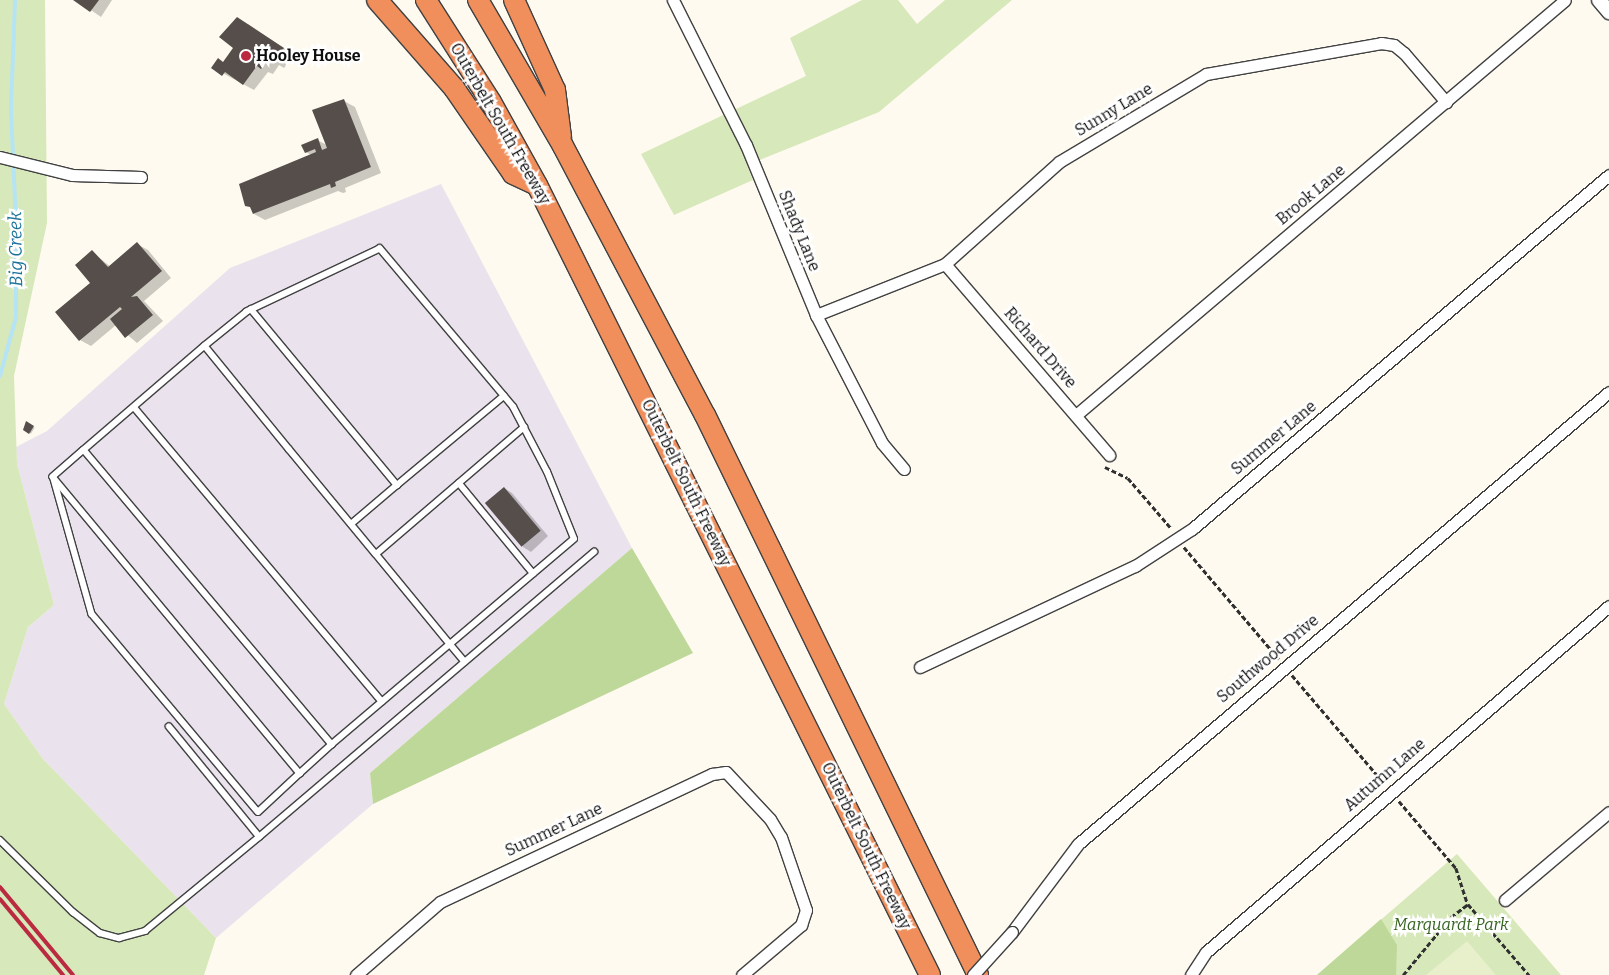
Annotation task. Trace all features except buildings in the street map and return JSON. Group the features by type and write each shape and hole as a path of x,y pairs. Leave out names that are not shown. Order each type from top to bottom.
{"highway":[{"path":"377,0 454,88 513,174 537,185"},
{"name":"Outerbelt South Freeway","path":"426,0 491,102 537,185 930,975"},
{"path":"478,0 563,146 705,415 978,975"},
{"path":"514,0 555,90 563,146"}],"street":[{"name":"Shady Lane","path":"673,0 746,144 816,315 882,443 904,469"},
{"name":"Brook Lane","path":"1076,415 1566,0"},
{"path":"1599,0 1609,12"},
{"name":"Sunny Lane","path":"816,315 945,264 1059,162 1206,74 1381,43 1394,45 1404,54 1446,102"},
{"path":"0,156 72,175 141,177"},
{"name":"Summer Lane","path":"920,667 1135,566 1192,529 1609,175"},
{"name":"Richard Drive","path":"945,264 1109,455"},
{"name":"Southwood Drive","path":"973,975 1012,932 1078,844 1609,392"},
{"name":"Autumn Lane","path":"1190,975 1206,952 1609,606"},
{"name":"Summer Lane","path":"356,975 440,902 712,774 726,772 770,819 791,862 806,910 801,925 742,975"},
{"path":"1502,903 1609,812"}],"lane":[{"path":"380,249 504,396 524,427 547,472 574,539 332,744 258,812 92,614 53,477 205,346 251,309 380,249"},
{"path":"251,309 398,485"},
{"path":"205,346 465,662"},
{"path":"351,524 504,396"},
{"path":"134,407 382,702"},
{"path":"376,554 524,427"},
{"path":"84,450 332,744"},
{"path":"53,477 300,773"},
{"path":"459,483 533,574"},
{"path":"0,840 86,924 110,937 120,938 145,931 259,837 594,552"},
{"path":"169,727 259,837"}],"path":[{"path":"1099,463 1128,478 1172,530"},
{"path":"1185,550 1278,658"},
{"path":"1294,677 1384,783"},
{"path":"1400,802 1456,868 1468,904 1529,975"},
{"path":"1403,975 1451,917 1468,904"}],"shaded area":[{"path":"441,184 632,548 370,773 373,804 216,938 43,759 4,704 28,627 54,605 17,464 16,447 47,431 230,268"}],"green space":[{"path":"0,0 45,0 47,223 14,376 17,464 54,605 28,627 4,704 43,759 216,938 204,975 0,975"},
{"path":"862,0 898,0 917,24 945,0 1012,0 879,112 747,165 753,180 674,215 641,154 806,76 790,38"},
{"path":"632,548 693,653 373,804 370,773"},
{"name":"Marquardt Park","path":"1457,854 1561,975 1317,975"},
{"path":"1381,919 1397,945 1396,975 1317,975"},
{"path":"1467,941 1496,975 1426,975"}],"waterway":[{"name":"Big Creek","path":"0,376 16,317 16,224 11,109 15,0"}],"railway":[{"path":"0,887 73,975"},
{"path":"0,899 63,975"}],"place":[{"name":"Hooley House","path":"246,56"}]}
